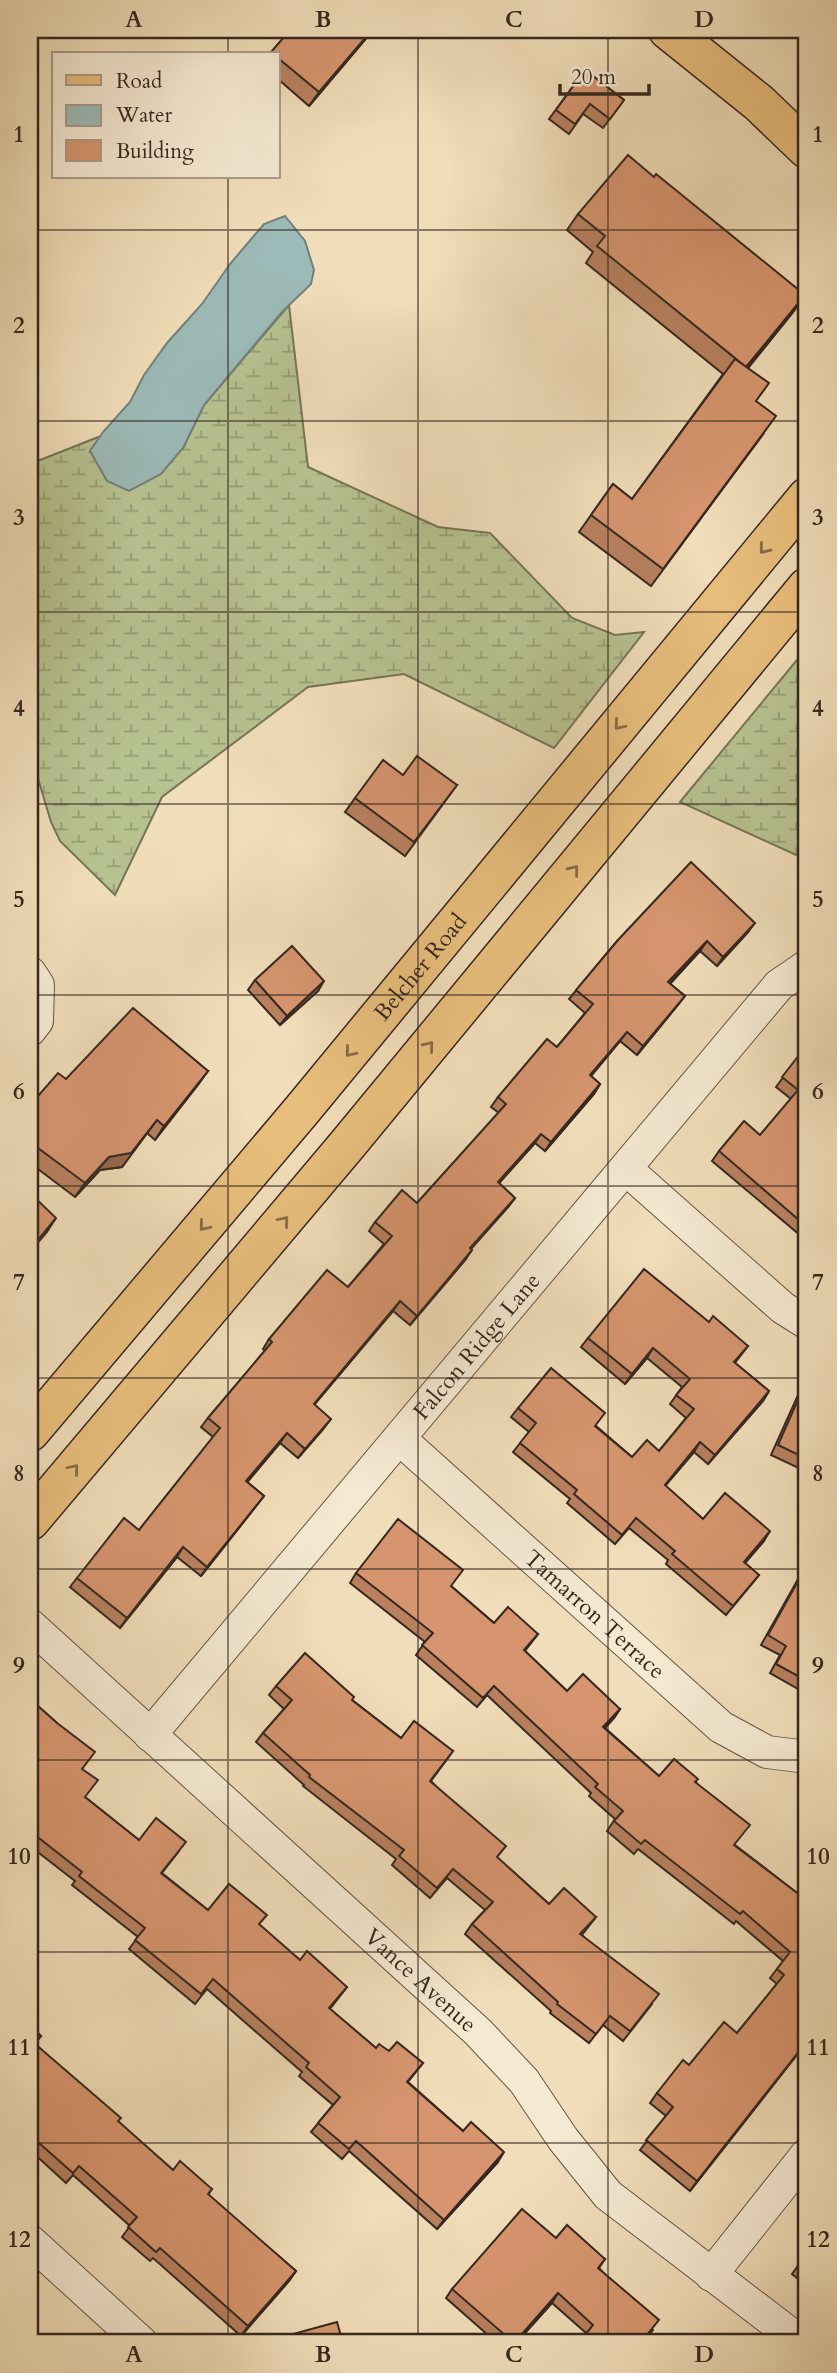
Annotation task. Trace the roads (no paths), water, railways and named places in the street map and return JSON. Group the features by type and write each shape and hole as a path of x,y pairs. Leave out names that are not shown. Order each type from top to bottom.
{"main road":[{"path":"668,30 759,103 807,149"},
{"name":"Belcher Road","path":"30,1432 302,1110 807,497"},
{"path":"30,1521 356,1135 807,587"}],"street":[{"name":"Falcon Ridge Lane","path":"150,1735 779,985 807,966"},
{"path":"30,973 38,985 37,1021 30,1030"},
{"path":"626,1169 783,1308 807,1324"},
{"name":"Tamarron Terrace","path":"400,1439 721,1727 767,1752 807,1757"},
{"name":"Vance Avenue","path":"30,1625 478,2032 524,2081 562,2139 608,2195 802,2343"},
{"path":"711,2275 807,2154"},
{"path":"30,2241 142,2343"}],"water":[{"path":"285,216 305,241 314,270 311,284 282,312 204,405 183,448 161,474 129,491 107,481 90,451 130,402 144,375 167,343 202,304 230,264 264,224"}]}
